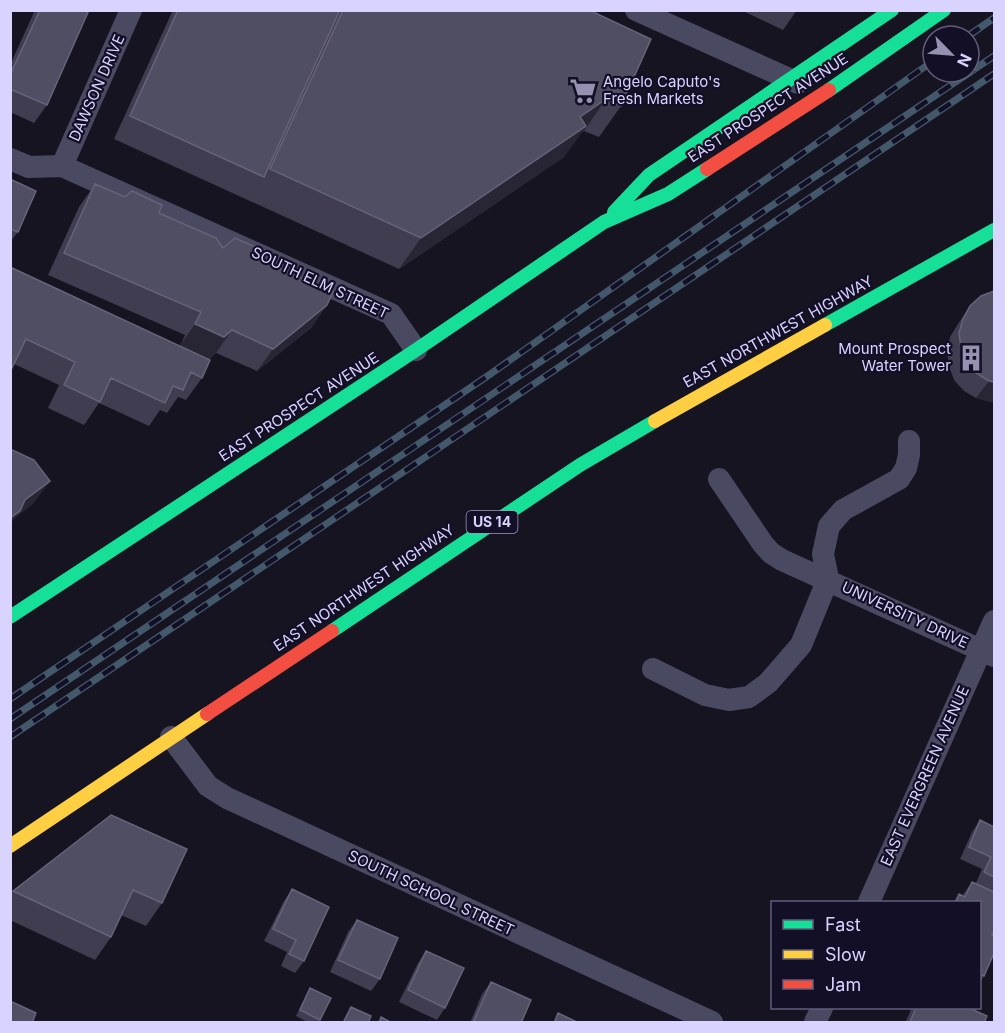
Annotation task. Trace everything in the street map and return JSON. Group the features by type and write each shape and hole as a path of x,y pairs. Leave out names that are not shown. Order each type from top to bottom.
{"street":[{"name":"DAWSON DRIVE","path":"63,166 131,10"},
{"path":"636,10 821,95"},
{"name":"EAST PROSPECT AVENUE","path":"604,222 648,175 892,10"},
{"name":"EAST PROSPECT AVENUE","path":"10,617 416,350 604,222 668,194 821,95 944,10"},
{"name":"SOUTH ELM STREET","path":"10,159 29,167 63,166 391,314 416,350"},
{"name":"EAST NORTHWEST HIGHWAY","path":"10,846 580,465 994,230"},
{"name":"UNIVERSITY DRIVE","path":"828,579 823,554 829,526 843,510 899,479 906,468 909,441"},
{"name":"UNIVERSITY DRIVE","path":"719,479 771,553 988,653"},
{"path":"653,669 705,695 729,700 749,697 768,683 801,645 828,579"},
{"name":"EAST EVERGREEN AVENUE","path":"869,901 988,653 994,621"},
{"name":"SOUTH SCHOOL STREET","path":"171,737 208,786 226,798 712,1023"},
{"path":"815,1023 822,1009"}],"building":[{"path":"40,10 89,10 47,105 10,89 10,75"},
{"path":"178,10 340,10 264,177 130,116"},
{"path":"343,10 589,10 651,39 621,106 606,99 580,117 586,126 421,238 270,169"},
{"path":"10,179 36,191 18,232 10,229"},
{"path":"95,184 125,197 132,191 162,205 159,213 216,238 223,248 235,238 267,252 263,261 333,292 327,305 273,349 232,330 224,337 195,324 201,312 64,253"},
{"path":"10,267 210,360 202,378 191,372 183,390 173,386 165,403 111,378 100,402 64,385 75,362 26,339 10,372"},
{"path":"994,291 994,382 976,373 967,362 961,348 959,333 970,306 981,296"},
{"path":"10,449 34,460 50,481 25,500 20,511 10,518"},
{"path":"111,815 187,849 162,903 133,890 111,937 13,891"},
{"path":"980,820 994,827 994,877 984,872 991,857 969,847"},
{"path":"972,882 994,892 992,935 994,936 994,953 984,976 981,974 981,901 956,901 959,894 965,897"},
{"path":"292,889 329,907 304,961 289,954 296,940 273,929"},
{"path":"357,920 398,938 380,979 338,960"},
{"path":"426,951 464,968 445,1008 408,990"},
{"path":"491,982 531,1000 521,1023 473,1023"},
{"path":"310,988 331,998 320,1020 300,1010"},
{"path":"10,1001 36,1013 32,1023 10,1023"},
{"path":"351,1007 371,1016 368,1023 343,1023"},
{"path":"916,1009 971,1009 987,1016 984,1023 910,1022"},
{"path":"558,1013 579,1023 554,1023"},
{"path":"381,1017 392,1023 379,1023"}],"railway":[{"path":"981,27 994,18"},
{"path":"10,719 994,56"},
{"path":"10,699 489,375 921,69"},
{"path":"10,737 994,74"}],"traffic: fast":[{"path":"614,212 649,175 892,10"},
{"path":"829,90 944,10"},
{"path":"10,617 416,350 604,222 668,194 707,169"},
{"path":"825,325 994,230"},
{"path":"332,631 580,465 655,421"}],"traffic: slow":[{"path":"655,421 825,325"},
{"path":"10,846 207,714"}],"traffic: jam":[{"path":"707,169 829,90"},
{"path":"207,714 332,631"}],"place":[{"name":"Angelo Caputo's Fresh Markets","path":"583,91"},
{"name":"Mount Prospect Water Tower","path":"971,358"}]}
